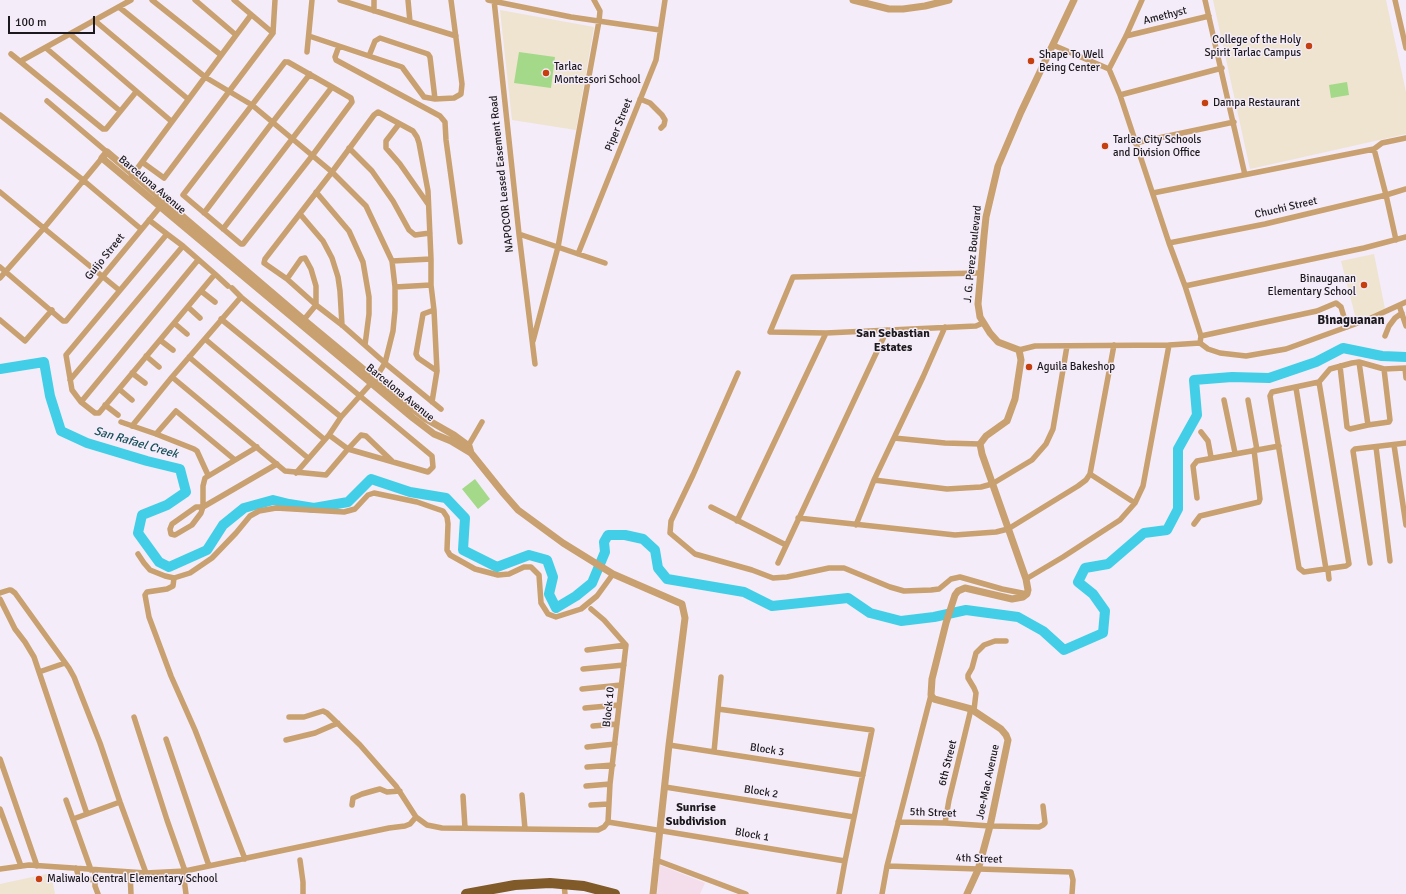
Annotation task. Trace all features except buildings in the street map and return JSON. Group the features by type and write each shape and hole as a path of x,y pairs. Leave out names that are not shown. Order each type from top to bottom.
{"highway":[{"path":"466,894 514,885 550,883 565,889 584,886 615,894"}],"street":[{"path":"21,61 131,0"},
{"path":"152,0 221,55"},
{"path":"195,0 236,35"},
{"path":"142,162 164,178 273,33 275,0"},
{"path":"307,52 312,0"},
{"path":"340,0 456,36"},
{"path":"374,0 374,11"},
{"path":"408,0 410,22"},
{"path":"309,36 402,68 424,97 434,99 454,98 461,94 462,84 451,0"},
{"path":"492,0 571,17 660,30"},
{"name":"NAPOCOR Leased Easement Road","path":"492,0 535,364"},
{"path":"532,345 558,247 599,21 600,11 594,0"},
{"name":"Piper Street","path":"578,254 656,60 665,0"},
{"path":"853,0 889,9 903,9 925,3 949,0"},
{"name":"J. G. Perez Boulevard","path":"1019,350 998,342 980,317 978,304 986,217 998,166 1021,112 1074,0"},
{"path":"1109,69 1142,0"},
{"path":"1205,0 1222,68 1245,175"},
{"path":"1395,0 1406,48"},
{"path":"238,1 251,15 273,33"},
{"path":"119,7 205,77 230,91 252,106 332,172 366,206 392,260 395,287 395,310 393,331 385,363 360,396 341,417 329,435 296,473"},
{"path":"130,177 251,15"},
{"name":"Amethyst","path":"1126,36 1209,16"},
{"path":"94,20 188,99"},
{"path":"70,34 171,121"},
{"path":"370,56 375,41 380,38 428,54 430,57 434,99"},
{"path":"1053,45 1109,69 1120,95 1169,243 1185,286 1201,336 1200,343"},
{"path":"339,46 335,57 336,60 440,116 445,122 446,140 460,242"},
{"path":"46,48 120,111"},
{"path":"11,54 103,129 106,129 136,92"},
{"path":"285,62 288,62 332,87 351,98 352,102 245,243 241,244 183,195 285,62"},
{"path":"1120,95 1222,68"},
{"path":"204,214 310,74"},
{"path":"223,229 332,87"},
{"path":"420,106 424,97"},
{"path":"640,98 650,103 662,115 665,120 664,125 661,128"},
{"path":"0,278 44,228 104,155 46,101"},
{"path":"432,402 437,371 434,310 431,285 428,191 419,143 413,131 378,112 374,115 349,148 264,263 287,279 316,305 342,325 385,363 432,402 441,409"},
{"path":"0,115 83,180 141,229"},
{"path":"1135,143 1234,122"},
{"path":"399,124 386,141 386,148 400,164 428,204"},
{"path":"1153,193 1374,149 1382,143 1406,138"},
{"path":"349,148 372,171 393,201 409,230 415,235 430,233"},
{"path":"1374,149 1396,240"},
{"name":"Barcelona Avenue","path":"104,155 434,434 452,438 469,450 518,510 563,542 611,572 682,604 685,618 669,745"},
{"name":"Barcelona Avenue","path":"130,177 160,207 302,322"},
{"name":"Chuchi Street","path":"1169,243 1265,224 1406,189"},
{"path":"0,192 119,290"},
{"path":"316,192 350,231 363,262 368,291 369,314 365,345"},
{"name":"Guijo Street","path":"52,310 63,321 66,321 160,207"},
{"path":"300,214 323,241 332,258 338,277 342,325"},
{"path":"149,220 183,246 241,297 432,456 433,467 428,472 348,449 329,435"},
{"path":"167,234 66,353 72,390 81,402 99,413 215,274"},
{"path":"519,234 605,263"},
{"path":"1185,286 1364,248 1406,237"},
{"path":"70,380 183,246"},
{"path":"287,279 301,259 305,258 316,286 316,305 302,322"},
{"path":"392,260 431,259"},
{"path":"81,402 198,260"},
{"path":"0,267 52,310 24,341 0,320"},
{"path":"980,272 794,277 770,332 826,333 976,326 983,323"},
{"path":"395,287 431,285"},
{"path":"201,290 215,302"},
{"path":"132,426 241,297"},
{"path":"1027,594 1028,590 1026,579 992,484 980,444 986,436 1007,421 1011,412 1015,399 1021,360 1019,350 1035,346 1169,345 1200,343 1208,349 1220,353 1246,356 1286,349 1370,318 1406,302"},
{"path":"1201,336 1317,311 1336,304 1341,307 1348,326"},
{"path":"1399,305 1406,326"},
{"path":"188,307 200,318"},
{"path":"434,310 423,314 416,354 418,358 437,371"},
{"path":"1385,336 1395,318 1402,312"},
{"path":"221,319 341,417"},
{"path":"174,323 186,334"},
{"path":"856,524 874,480 945,327"},
{"path":"778,563 887,330"},
{"path":"737,521 826,333"},
{"path":"205,339 324,440"},
{"path":"160,340 173,350"},
{"path":"1026,579 1120,520 1135,503 1143,486 1169,345"},
{"path":"874,480 947,489 981,486 992,484 1032,460 1046,444 1054,429 1067,346"},
{"path":"798,518 955,535 996,532 1008,529 1078,486 1086,480 1090,474 1114,346"},
{"path":"146,356 159,367"},
{"path":"189,357 308,458"},
{"path":"1359,362 1368,425"},
{"path":"1319,382 1349,564 1346,566 1304,572 1300,568 1270,396 1272,392 1319,382 1330,369 1359,362 1384,369 1393,370 1405,368 1406,378"},
{"path":"1340,366 1347,427 1350,429 1389,422 1384,369"},
{"path":"132,373 145,383"},
{"path":"738,373 671,521 670,533 695,554 773,578 787,577 829,568 844,568 890,587 904,591 939,589 951,579 960,577 1027,594"},
{"path":"172,377 283,470 296,473 326,475 360,436 363,435 366,436 392,461"},
{"path":"1296,388 1326,569 1328,570 1329,579"},
{"path":"119,389 132,400"},
{"path":"1224,400 1235,454"},
{"path":"1194,524 1200,516 1259,502 1256,450 1248,400"},
{"path":"106,405 118,416"},
{"path":"156,434 176,411 235,460"},
{"path":"121,422 194,449 197,452 208,475"},
{"path":"469,450 482,422"},
{"path":"1201,432 1208,442 1211,457"},
{"path":"894,438 945,443 980,444"},
{"path":"1370,564 1353,451 1406,443"},
{"path":"1394,445 1406,525"},
{"path":"1197,498 1193,466 1197,460 1279,446"},
{"path":"257,447 208,475 203,481 203,507 201,513 192,526 175,535 172,534 170,529 172,524 196,507 203,507 277,464"},
{"path":"1376,447 1390,561"},
{"path":"1090,474 1135,503"},
{"path":"138,554 150,570 174,578 190,573 212,558 250,516 259,511 276,508 344,512 355,510 368,496 374,493 417,502 444,512 447,517 448,524 447,550 450,555 475,569 498,575 509,574 524,567 531,567 539,575 541,603 548,614 556,617 581,609 597,596 611,572"},
{"path":"711,507 786,545"},
{"path":"174,578 173,586 167,589 147,592 145,595 148,613 171,676 195,730 245,859"},
{"path":"882,894 887,866 931,695 932,679 946,623 955,595 958,591 964,588 1012,599 1023,597 1027,594"},
{"path":"0,593 9,590 15,593 74,677 82,694 146,873"},
{"path":"0,599 14,629 30,650 40,672 61,740 87,814"},
{"path":"591,609 600,616 626,645"},
{"name":"6th Street","path":"945,823 956,771 973,710 976,693 968,678 968,675 976,653 984,646 995,641 1006,641"},
{"path":"587,650 626,645"},
{"name":"Block 10","path":"608,822 610,784 626,645"},
{"path":"40,672 65,663"},
{"path":"583,669 624,665"},
{"path":"714,752 721,677"},
{"path":"582,689 621,685"},
{"name":"Joe-Mac Avenue","path":"931,695 934,699 973,710 1001,729 1008,740 990,826 978,870 967,894"},
{"path":"585,708 619,705"},
{"path":"718,709 872,730 839,894"},
{"path":"290,717 304,717 323,711 338,723 400,791 416,817 427,825 434,827 465,828 598,830 604,827 608,822"},
{"path":"134,716 184,871 186,894"},
{"path":"286,740 315,733 338,723"},
{"path":"593,726 617,724"},
{"path":"166,739 209,866"},
{"path":"587,747 615,744"},
{"path":"653,894 669,745"},
{"name":"Block 3","path":"669,745 863,775"},
{"path":"0,759 36,866"},
{"path":"587,767 613,765"},
{"path":"586,786 610,784"},
{"name":"Block 2","path":"664,787 854,817"},
{"path":"352,805 353,798 362,794 380,789 387,792 400,791"},
{"path":"522,795 525,829"},
{"path":"463,796 465,828"},
{"path":"66,800 93,870 98,894"},
{"path":"73,818 120,802"},
{"path":"591,805 609,804"},
{"name":"5th Street","path":"898,822 1039,827 1045,822 1043,806"},
{"path":"0,809 21,866"},
{"path":"0,869 21,866 36,866 146,873 184,871 389,828 405,826 410,824 416,817"},
{"name":"Block 1","path":"608,822 845,861"},
{"path":"300,860 304,894"},
{"path":"656,860 746,894"},
{"name":"4th Street","path":"887,866 1071,872 1073,880 1072,894"},
{"path":"76,868 79,878 95,880"},
{"path":"130,872 130,894"}],"shaded area":[{"name":"College of the Holy Spirit Tarlac Campus","path":"1213,0 1386,0 1406,92 1406,134 1250,169"},
{"name":"Tarlac Montessori School","path":"500,10 594,27 576,130 512,120"},
{"name":"Binauganan Elementary School","path":"1374,254 1385,309 1357,323 1341,261"},
{"path":"660,865 705,883 700,894 657,894"},
{"name":"Maliwalo Central Elementary School","path":"51,873 55,894 0,894 0,884"}],"green space":[{"path":"519,52 555,57 551,88 514,83"},
{"path":"1347,82 1349,95 1331,98 1329,85"},
{"path":"475,479 490,499 478,509 462,489"}],"waterway":[{"name":"San Rafael Creek","path":"0,369 44,362 50,396 61,431 87,443 180,469 186,492 167,505 142,515 138,533 159,562 169,567 207,550 223,525 244,508 273,500 314,508 348,502 371,479 410,492 446,498 465,518 463,550 497,567 529,555 547,560 553,577 549,594 556,608 576,596 592,583 605,552 604,542 608,535 625,535 643,539 655,550 658,568 667,579 744,592 772,606 848,598 870,613 901,621 934,617 966,610 1018,617 1043,631 1064,650 1103,633 1105,611 1093,594 1078,582 1085,568 1108,564 1144,533 1167,530 1178,509 1178,449 1197,415 1194,380 1232,377 1269,378 1316,362 1343,348 1382,356 1406,357"}],"place":[{"name":"College of the Holy Spirit Tarlac Campus","path":"1309,46"},
{"name":"Shape To Well Being Center","path":"1031,61"},
{"name":"Tarlac Montessori School","path":"546,73"},
{"name":"Dampa Restaurant","path":"1205,103"},
{"name":"Tarlac City Schools and Division Office","path":"1105,146"},
{"name":"Binauganan Elementary School","path":"1364,285"},
{"name":"Aguila Bakeshop","path":"1029,367"},
{"name":"Maliwalo Central Elementary School","path":"39,879"}],"district":[{"name":"Binaguanan","path":"1351,321"},
{"name":"San Sebastian Estates","path":"893,341"},
{"name":"Sunrise Subdivision","path":"696,815"}]}
